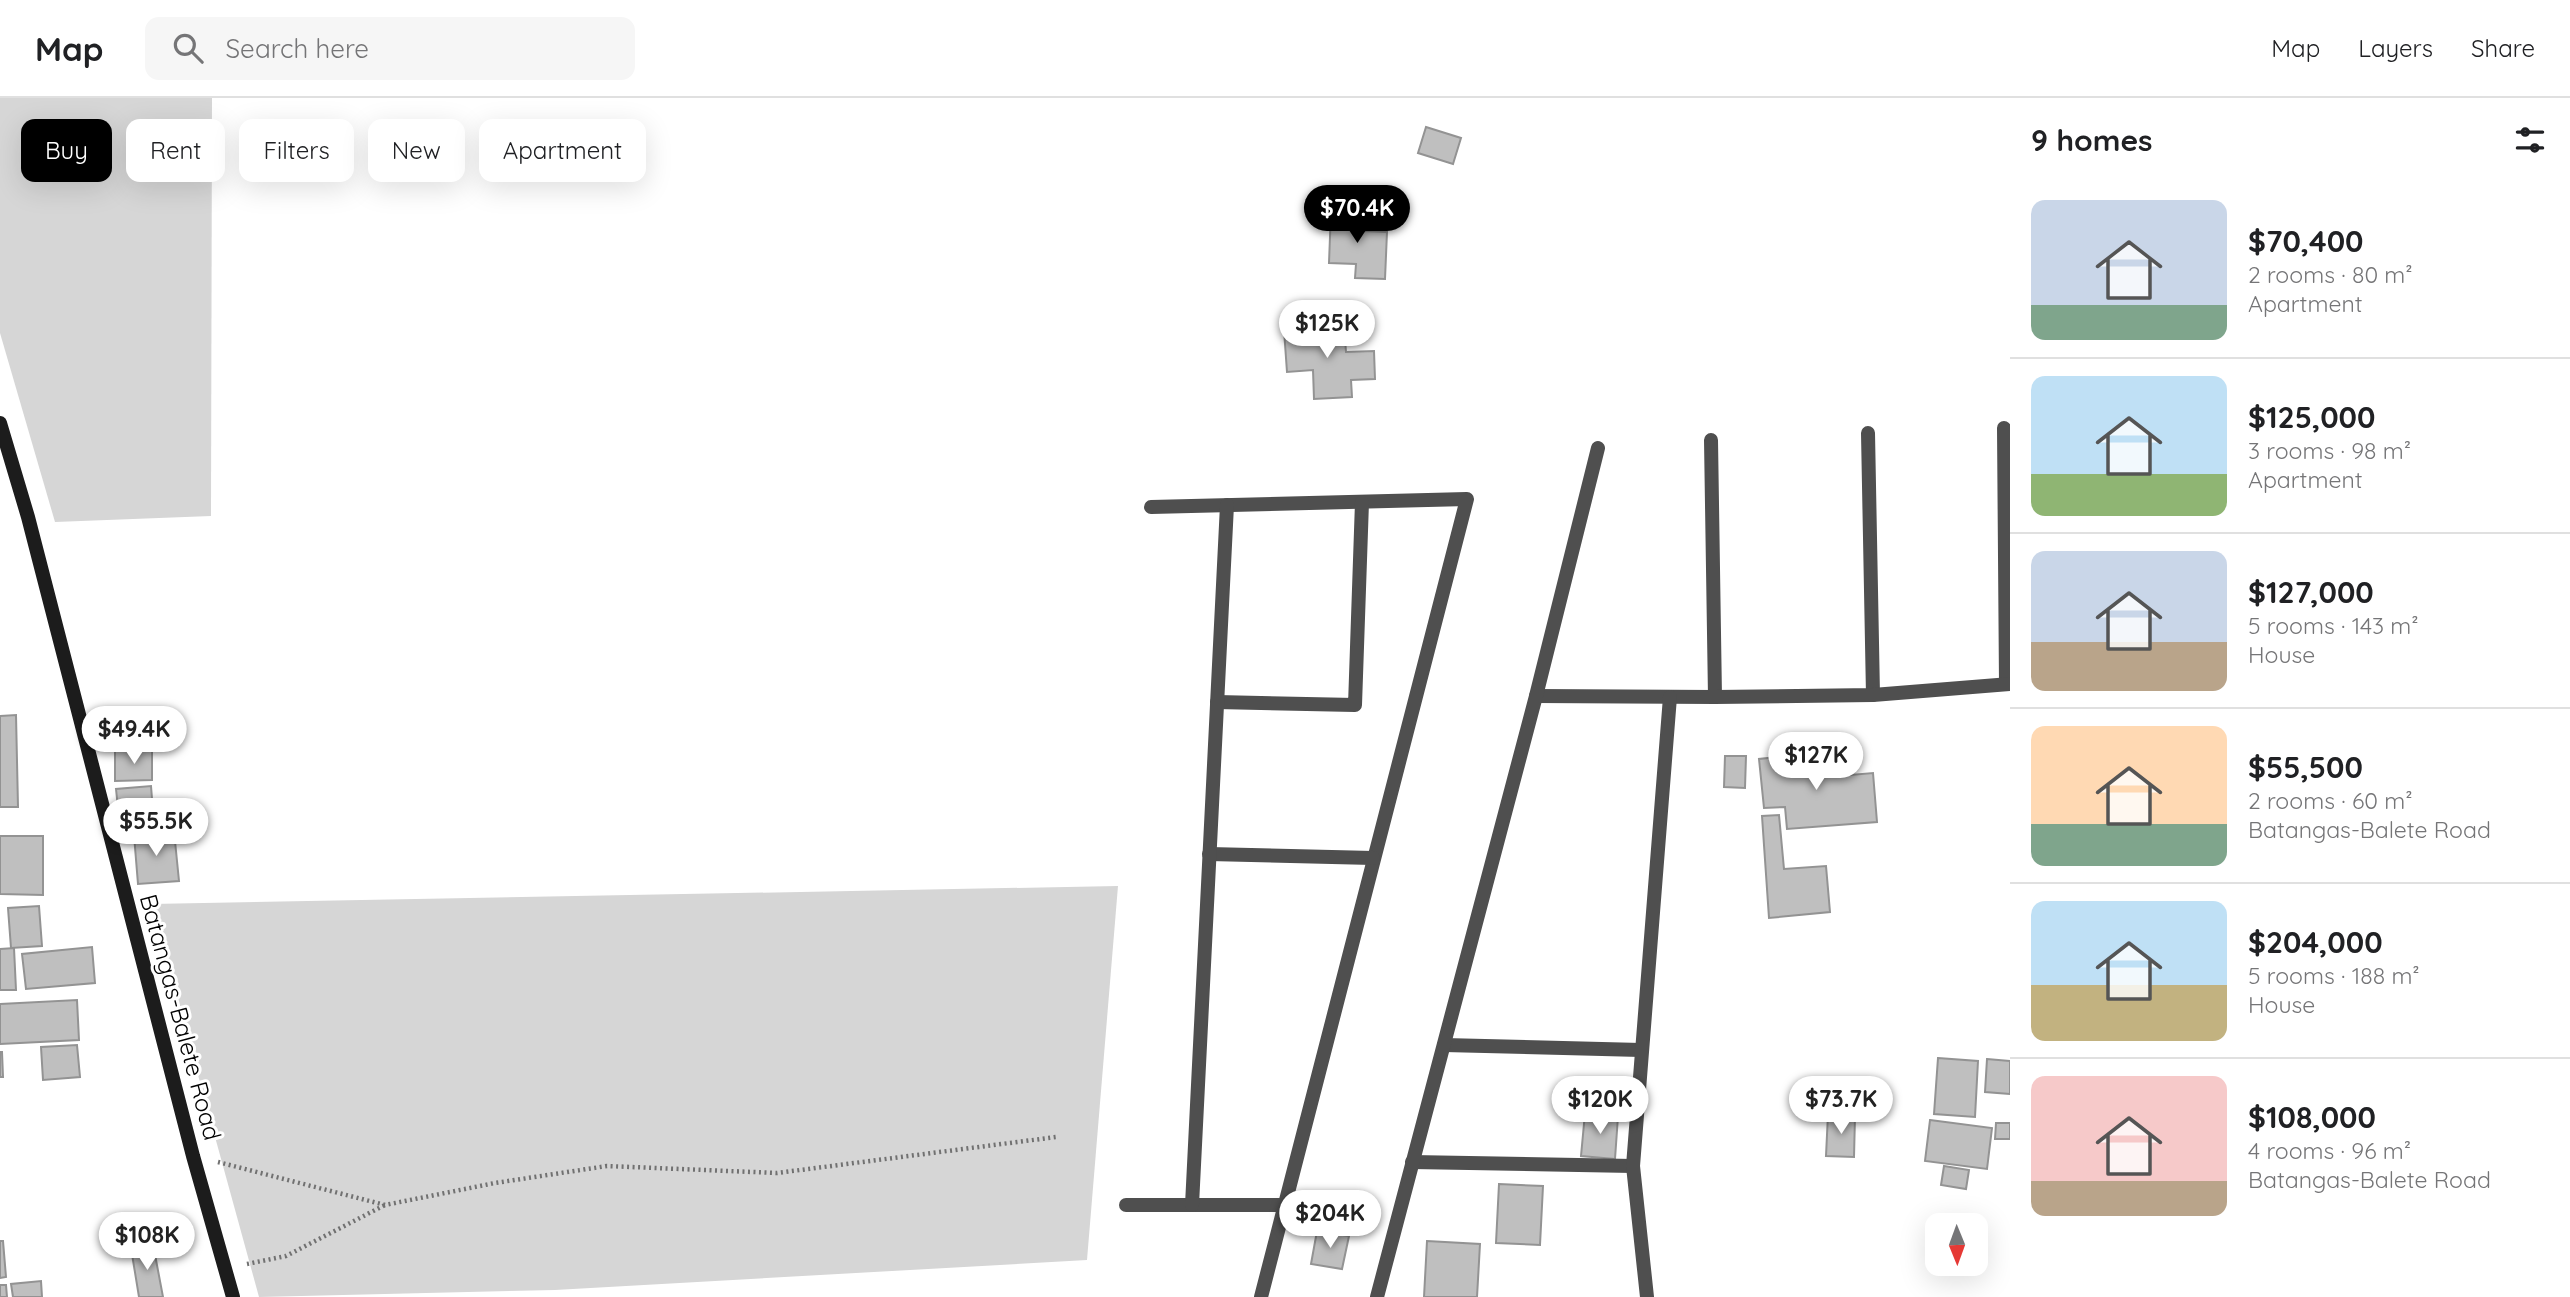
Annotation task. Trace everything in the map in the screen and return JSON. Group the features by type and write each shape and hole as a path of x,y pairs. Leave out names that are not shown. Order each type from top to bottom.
{"main road":[{"name":"Batangas-Balete Road","path":"0,423 28,517 233,1297"}],"street":[{"path":"1536,696 1873,695 2008,684 2004,429"},
{"path":"1868,433 1873,695"},
{"path":"1712,440 1715,697"},
{"path":"1377,1297 1536,696 1598,448"},
{"path":"1151,507 1467,499 1261,1297"},
{"path":"1217,702 1354,705 1362,502"},
{"path":"1192,1205 1227,505"},
{"path":"1647,1297 1633,1166 1670,697"},
{"path":"1209,854 1373,858"},
{"path":"1444,1045 1641,1050"},
{"path":"1412,1162 1633,1166"},
{"path":"1126,1205 1283,1205"}],"path":[{"path":"225,1269 286,1256 386,1205 495,1183 607,1166 777,1174 1056,1137"},
{"path":"194,1156 386,1205"}],"shaded area":[{"path":"0,98 212,98 212,119 126,119 126,182 212,182 211,516 55,522 0,333"},
{"path":"1118,886 1087,1260 555,1290 259,1297 151,904"}],"building":[{"path":"1426,127 1461,138 1453,164 1418,153"},
{"path":"1331,211 1364,213 1363,231 1387,232 1385,279 1355,278 1356,264 1329,263"},
{"path":"1344,326 1346,352 1374,351 1375,379 1351,380 1352,397 1314,399 1313,370 1287,372 1284,330"},
{"path":"16,715 18,807 0,807 0,716"},
{"path":"152,750 152,780 115,781 115,751"},
{"path":"1825,752 1827,777 1873,773 1877,822 1787,829 1785,807 1764,808 1759,759"},
{"path":"1725,756 1746,756 1745,788 1724,787"},
{"path":"151,786 154,824 120,827 116,789"},
{"path":"1779,815 1784,869 1826,866 1830,912 1769,918 1762,816"},
{"path":"174,831 179,881 138,884 134,835"},
{"path":"0,836 43,836 43,895 0,894"},
{"path":"39,906 42,946 11,948 8,908"},
{"path":"92,947 95,983 26,989 22,954"},
{"path":"14,948 16,990 0,990 0,949"},
{"path":"77,1000 79,1040 0,1044 0,1004"},
{"path":"77,1045 80,1077 43,1080 41,1047"},
{"path":"2,1052 3,1077 0,1077"},
{"path":"1938,1058 1978,1061 1975,1117 1934,1114"},
{"path":"1987,1059 2010,1061 2010,1094 1985,1092"},
{"path":"1585,1113 1618,1116 1615,1159 1581,1156"},
{"path":"1828,1114 1855,1116 1854,1157 1826,1156"},
{"path":"1930,1120 1992,1128 1987,1169 1925,1161"},
{"path":"1996,1123 2010,1123 2010,1139 1995,1139"},
{"path":"1944,1166 1969,1170 1966,1189 1941,1185"},
{"path":"1499,1184 1543,1186 1540,1245 1496,1243"},
{"path":"1317,1231 1349,1236 1342,1269 1311,1264"},
{"path":"0,1241 3,1241 6,1277 0,1278"},
{"path":"1427,1241 1480,1244 1477,1297 1424,1297"},
{"path":"153,1244 163,1297 139,1297 131,1248"},
{"path":"41,1281 42,1297 13,1297 11,1284"},
{"path":"0,1285 6,1285 7,1297 0,1297"}]}
